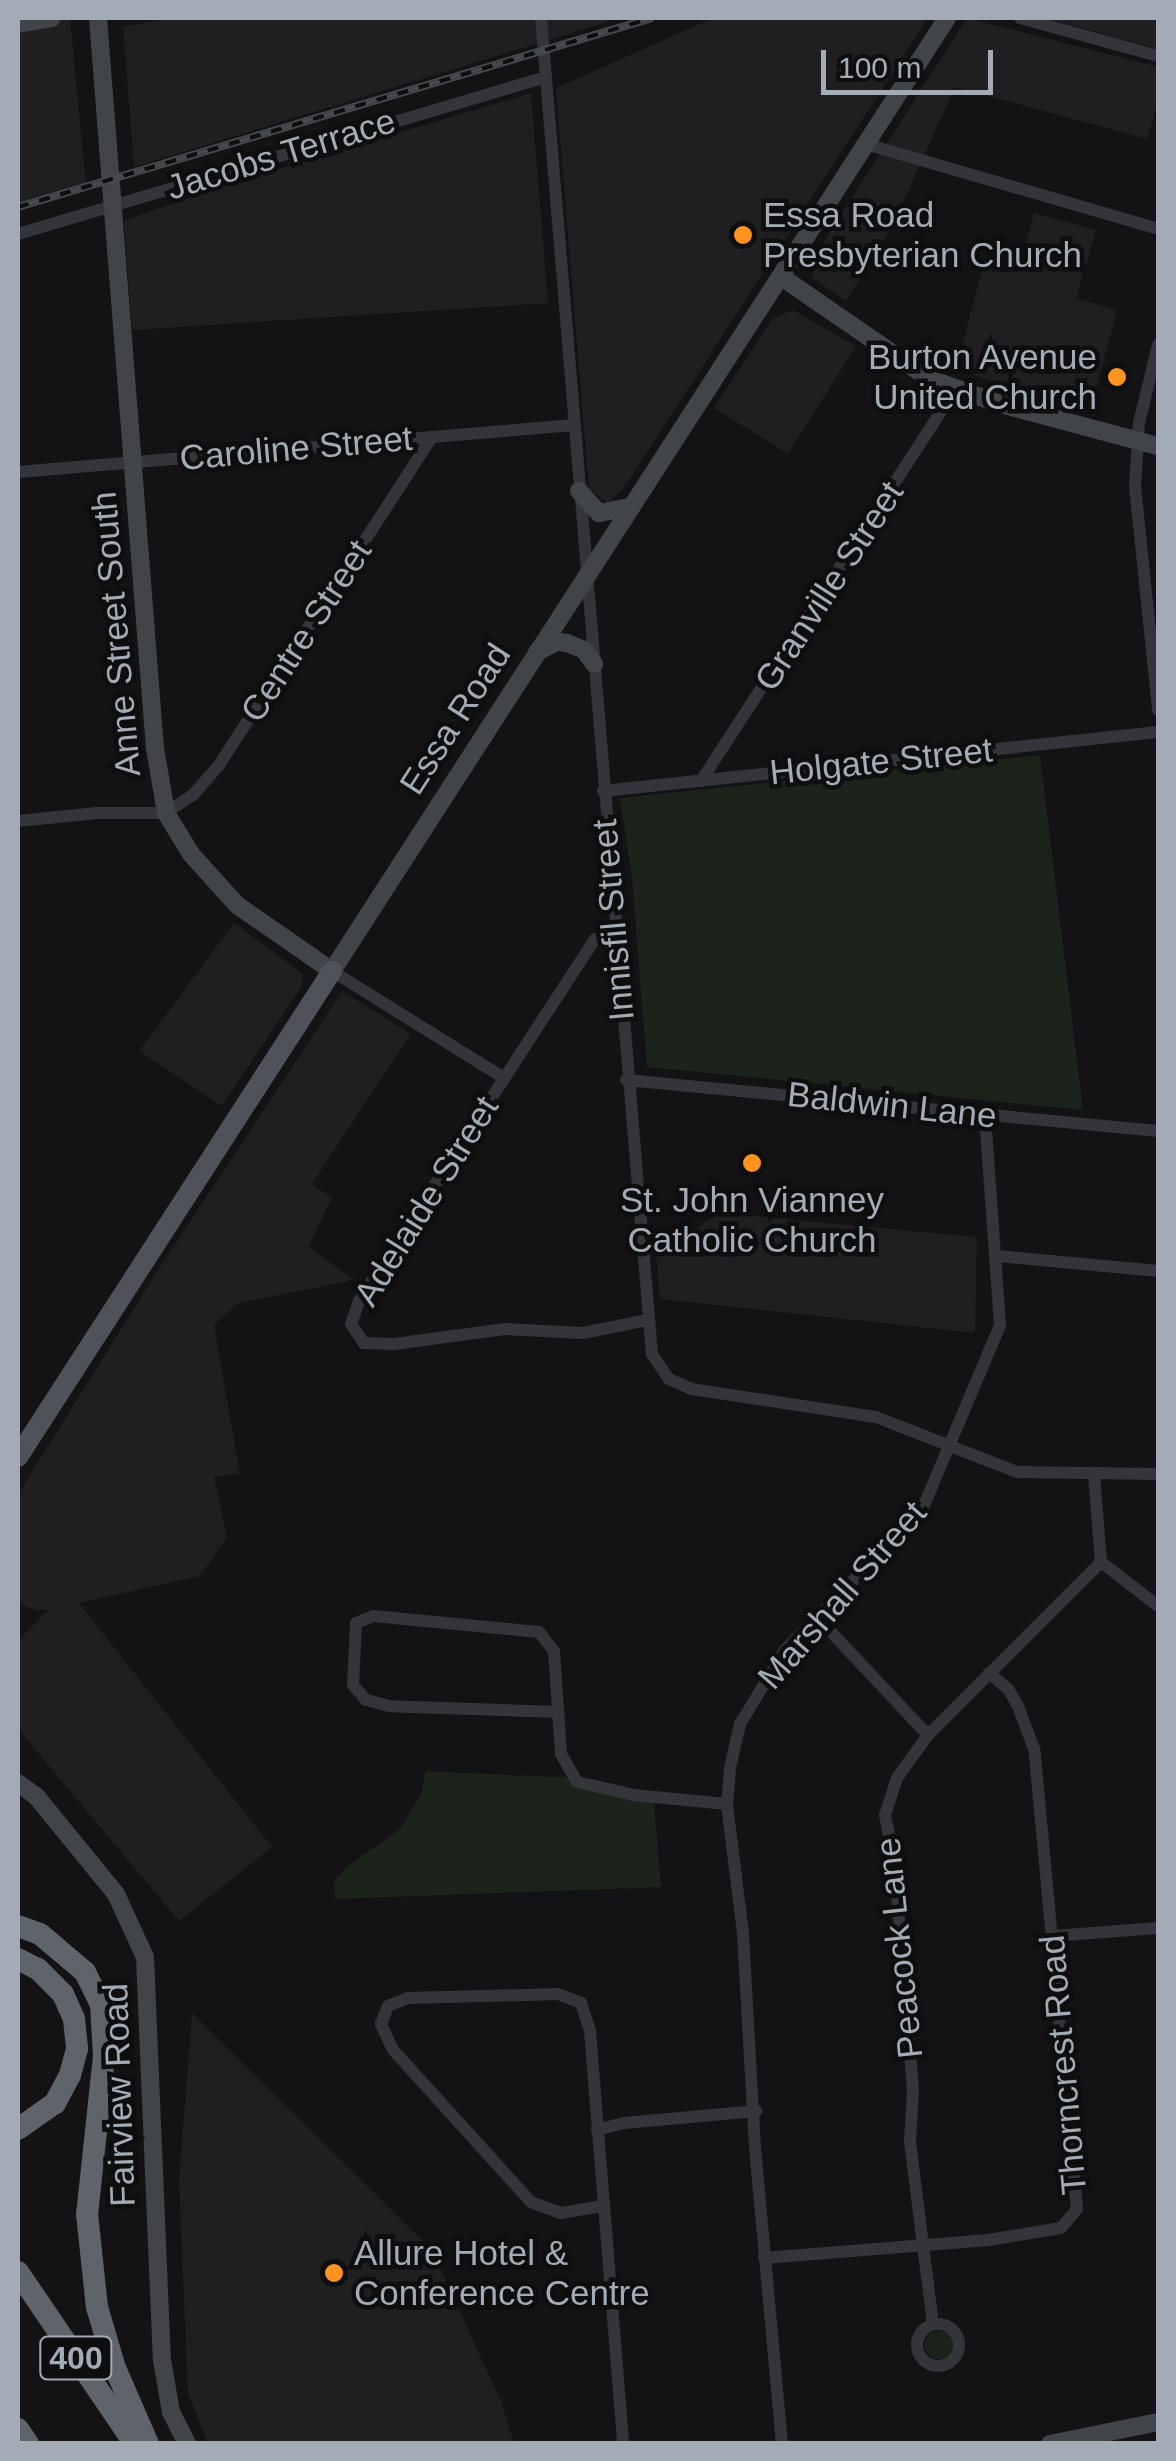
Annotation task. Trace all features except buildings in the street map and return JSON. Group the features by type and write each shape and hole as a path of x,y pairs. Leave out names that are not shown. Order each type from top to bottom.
{"highway":[{"path":"18,1926 40,1934 84,1972 101,2005 104,2056 86,2214 97,2307 115,2368 148,2444"},
{"path":"18,1958 38,1969 63,1994 74,2018 77,2049 70,2076 55,2103 18,2129"},
{"name":"400","path":"18,2272 134,2444"},
{"name":"400","path":"18,2429 28,2444"}],"main road":[{"name":"Essa Road","path":"18,1457 332,972"}],"street":[{"path":"18,24 51,18"},
{"name":"Anne Street South","path":"98,18 156,758 166,812 191,854 237,905 332,972 502,1077"},
{"name":"Innisfil Street","path":"542,18 626,1080 647,1320 656,1363 678,1385 876,1417 1017,1472 1158,1474"},
{"name":"Essa Road","path":"332,972 947,18"},
{"path":"1020,18 1158,56"},
{"name":"Jacobs Terrace","path":"18,234 546,77"},
{"path":"866,144 1158,229"},
{"path":"780,276 930,379 955,390 1158,446"},
{"path":"1158,344 1138,440 1136,506 1158,710"},
{"name":"Granville Street","path":"700,781 955,390"},
{"name":"Caroline Street","path":"18,472 574,425"},
{"name":"Centre Street","path":"166,812 193,795 219,765 432,437"},
{"path":"579,492 599,513 630,507"},
{"path":"536,652 556,642 568,642 584,650 594,664"},
{"name":"Holgate Street","path":"603,791 1158,732"},
{"path":"18,821 97,813 166,812"},
{"name":"Adelaide Street","path":"614,933 595,939 502,1077 359,1301 351,1324 364,1343 394,1344 505,1329 582,1333 647,1320"},
{"name":"Baldwin Lane","path":"626,1080 1158,1131"},
{"name":"Marshall Street","path":"782,2444 764,2258 743,1933 727,1804 740,1724 785,1650 922,1510 1002,1321 985,1114"},
{"path":"997,1256 1158,1271"},
{"path":"1094,1474 1101,1562 1158,1606"},
{"name":"Peacock Lane","path":"933,2324 910,2140 913,2090 894,1859 886,1814 897,1778 928,1735 1101,1562"},
{"path":"557,1712 389,1706 366,1700 353,1685 356,1623 373,1616 540,1632 554,1651 561,1754 577,1782 634,1794 727,1804"},
{"path":"816,1617 928,1735"},
{"name":"Thorncrest Road","path":"764,2258 988,2240 1061,2228 1077,2209 1034,1749 1018,1706 990,1672"},
{"name":"Fairview Road","path":"18,1783 36,1796 116,1894 145,1958 162,2360 171,2412 187,2444"},
{"path":"1053,1936 1158,1928"},
{"path":"602,2206 561,2213 531,2202 393,2050 381,2024 388,2006 408,1998 558,1994 581,2004 590,2030 623,2444"},
{"path":"597,2130 624,2123 756,2112"},
{"path":"1050,2444 1158,2422"}],"shaded area":[{"path":"18,18 70,18 86,184 18,204"},
{"path":"169,18 607,18 608,22 134,167 123,27"},
{"path":"713,18 928,18 626,485 608,504 589,489 556,88"},
{"path":"967,18 1158,67 1158,103 1147,139 955,87 891,229 846,301 813,278 812,260"},
{"path":"1046,18 1158,18 1158,49 1110,36"},
{"path":"531,93 548,303 132,330 124,221 212,189"},
{"path":"1034,213 1096,230 1076,298 1117,310 1090,411 1017,392 956,368 984,263 1018,272"},
{"path":"793,310 856,346 788,454 714,408 772,319"},
{"path":"1040,755 1083,1110 647,1067 632,878 620,798"},
{"path":"234,923 303,974 302,986 222,1106 139,1051"},
{"path":"342,991 411,1034 312,1184 332,1198 308,1247 355,1280 238,1303 214,1325 240,1474 214,1477 227,1537 200,1576 79,1603 272,1847 179,1921 18,1729 18,1641 49,1609 37,1611 18,1603 18,1494 151,1281"},
{"path":"720,1213 977,1237 975,1333 660,1299 656,1254"},
{"path":"426,1771 574,1778 654,1802 661,1887 335,1899 334,1882 345,1868 400,1829 420,1796"},
{"path":"192,2013 431,2249 501,2401 514,2443 207,2441 188,2393 179,2181"},
{"path":"939,2331 949,2335 953,2345 949,2355 939,2359 929,2355 925,2345 929,2335"}],"railway":[{"path":"18,207 652,18"}],"place":[{"name":"Essa Road Presbyterian Church","path":"743,235"},
{"name":"Burton Avenue United Church","path":"1117,377"},
{"name":"St. John Vianney Catholic Church","path":"752,1163"},
{"name":"Allure Hotel & Conference Centre","path":"334,2273"}]}
